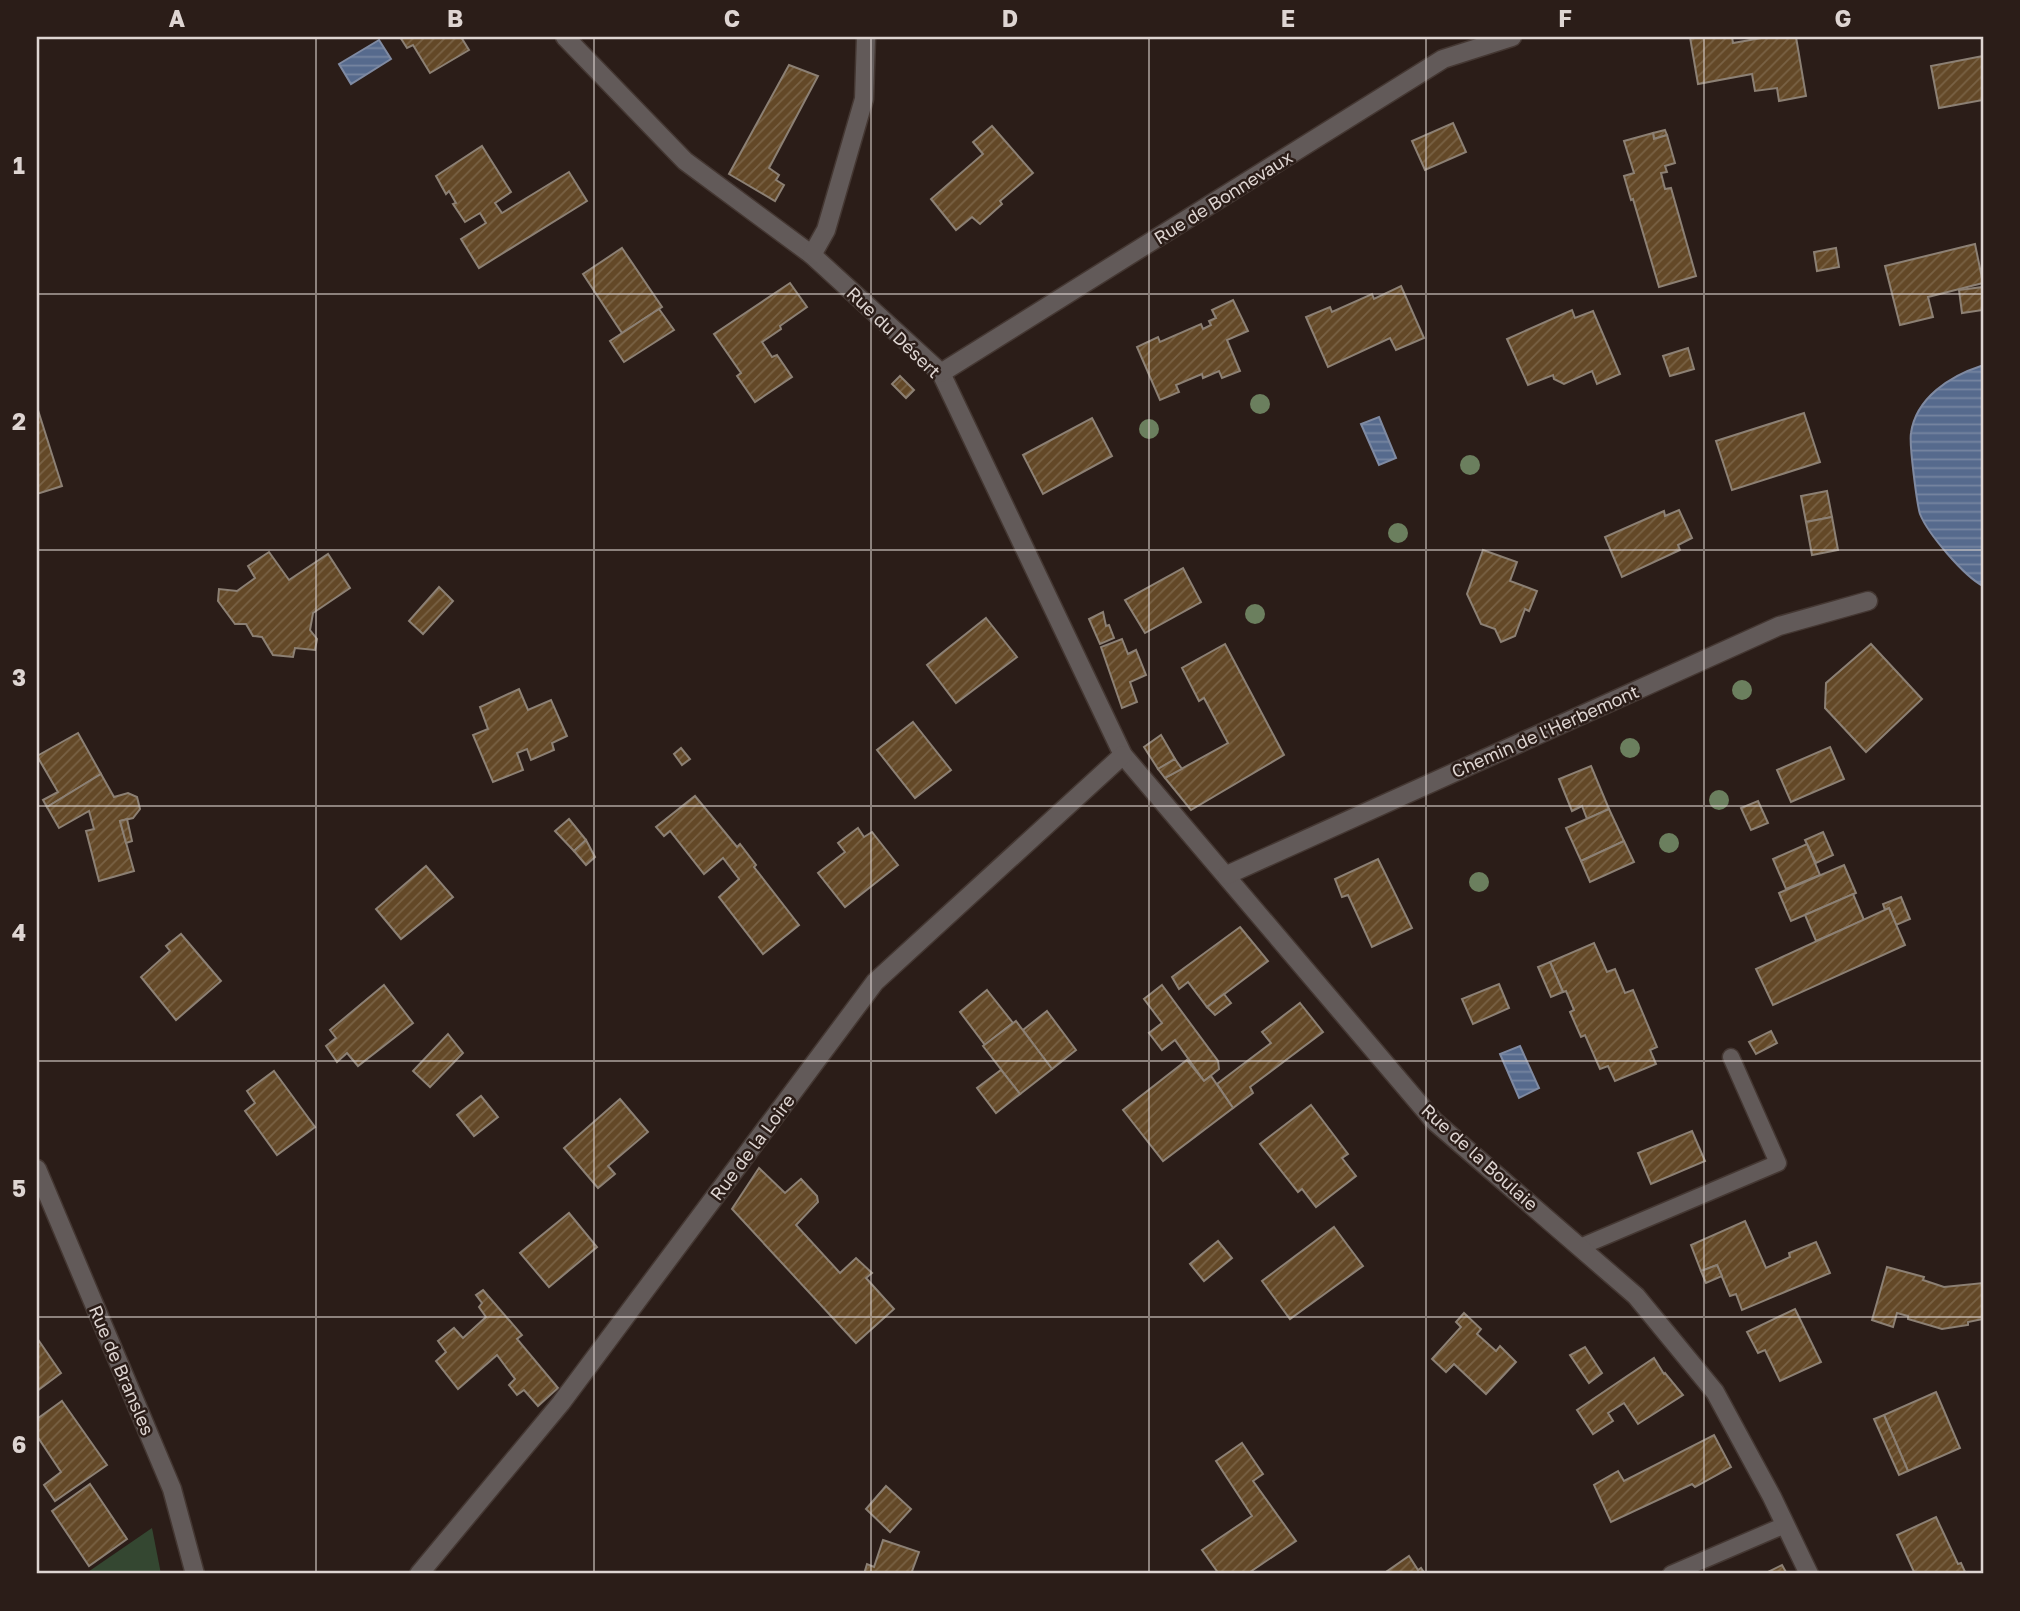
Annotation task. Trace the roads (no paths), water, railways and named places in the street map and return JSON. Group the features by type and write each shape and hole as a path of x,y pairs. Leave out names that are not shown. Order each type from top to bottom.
{"street":[{"name":"Rue du Désert","path":"565,37 685,162 812,255 941,373 1123,755"},
{"path":"812,255 826,230 864,99 866,37"},
{"name":"Rue de Bonnevaux","path":"941,373 1443,60 1512,37"},
{"name":"Chemin de l'Herbemont","path":"1227,875 1779,626 1868,601"},
{"name":"Rue de la Boulaie","path":"1123,755 1434,1121 1636,1296 1715,1392 1809,1574"},
{"name":"Rue de la Loire","path":"419,1574 561,1403 875,982 1123,755"},
{"name":"Rue de Bransles","path":"37,1169 172,1489 195,1574"}],"lane":[{"path":"1580,1247 1778,1163 1731,1057"},
{"path":"1671,1574 1785,1525"}],"water":[{"path":"379,40 391,59 351,84 339,64"},
{"path":"1981,366 1983,586 1947,554 1920,514 1911,439 1914,420 1927,399 1947,382"},
{"path":"1379,417 1396,458 1379,465 1361,424"},
{"path":"1520,1046 1539,1088 1519,1098 1500,1054"}]}
